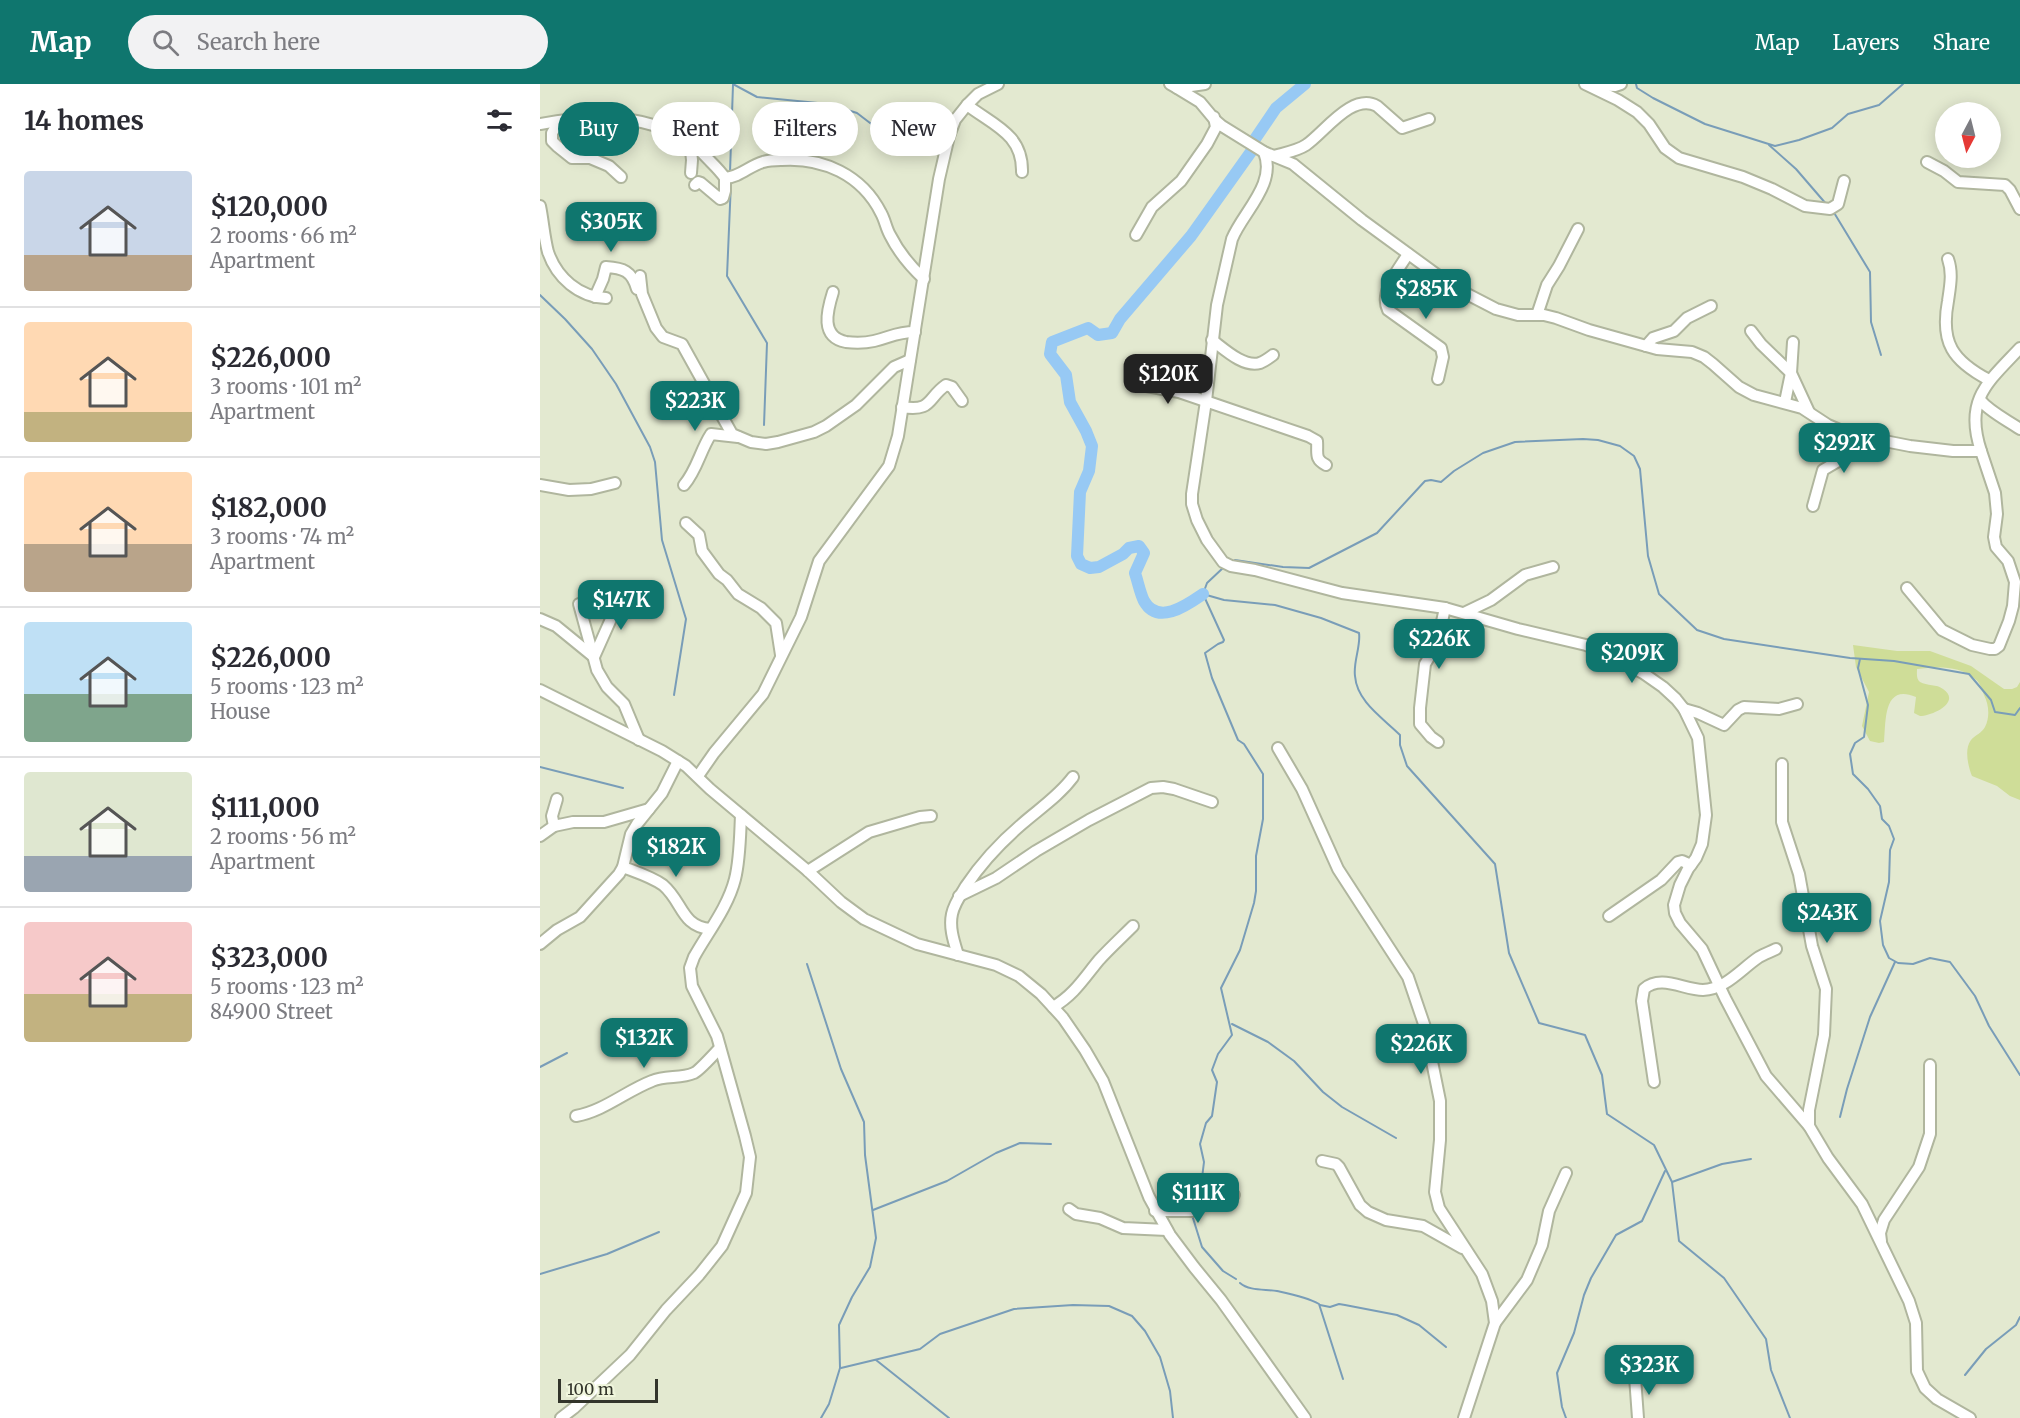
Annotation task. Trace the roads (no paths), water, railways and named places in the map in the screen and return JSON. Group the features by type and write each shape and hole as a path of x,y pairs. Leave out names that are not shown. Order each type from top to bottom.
{"street":[{"path":"698,777 714,753 763,694 801,617 819,561 889,466 896,448 943,161 955,120 978,94 998,84"},
{"path":"1173,86 1205,84"},
{"path":"1585,84 1615,86 1621,84"},
{"path":"1585,84 1637,112 1649,124 1665,148 1687,162 1743,177 1805,206 1830,209 1838,204 1844,181"},
{"path":"1173,86 1200,102 1222,126 1269,154 1293,165 1408,254 1458,289 1489,306 1506,312 1556,318 1646,346 1692,352 1704,357 1739,387 1754,395 1785,402 1849,434 1928,449 1981,451"},
{"path":"1269,154 1304,147 1333,120 1362,103 1377,106 1402,128 1429,119"},
{"path":"967,105 1012,138 1020,152 1022,172"},
{"path":"1136,236 1152,207 1181,181 1207,144 1216,127 1214,117"},
{"path":"540,124 558,123"},
{"path":"558,123 552,133 552,141 558,147"},
{"path":"1269,154 1264,184 1236,229 1220,285 1192,504 1207,540 1223,562 1342,593 1445,608 1586,645 1604,652 1663,687 1684,709 1698,738 1706,815 1702,844 1680,885 1674,904 1675,913 1680,923 1702,949 1766,1076 1809,1126 1828,1158 1862,1204 1903,1285 1913,1315 1917,1335 1916,1361 1919,1378 1925,1388 1937,1399 1970,1418"},
{"path":"570,156 590,158 609,166 621,177"},
{"path":"691,173 692,156"},
{"path":"695,185 698,182 701,183 720,199 723,198 725,178 706,156"},
{"path":"725,178 733,178 763,162 799,159 824,164 849,176 864,188 873,200 894,242 924,279"},
{"path":"1927,162 1958,182 2005,185 2020,209"},
{"path":"540,206 549,252 558,270 571,286 588,295 606,298"},
{"path":"1537,315 1547,285 1578,229"},
{"path":"1408,254 1389,286 1386,306 1388,310 1441,348 1443,357 1438,379"},
{"path":"1948,259 1951,279 1946,316 1948,342 1955,356 1989,380"},
{"path":"595,297 606,267 625,269 632,275 656,328 663,337 682,344 729,430 738,437"},
{"path":"640,276 641,293"},
{"path":"832,292 827,312 827,324 831,335 836,339 852,343 865,342 896,333 915,332"},
{"path":"1646,346 1653,338 1674,331 1688,318 1711,306"},
{"path":"1751,331 1791,373 1809,412"},
{"path":"1212,340 1241,360 1252,363 1260,363 1273,355"},
{"path":"1785,402 1791,373 1793,342"},
{"path":"1906,588 1942,630 1972,645 1990,649 1999,646 2013,606 2015,582 2008,561 1996,547 1994,537 1997,514 1995,493 1974,421 1989,380 2020,348"},
{"path":"684,485 693,475 703,447 711,434 738,437 766,444 814,432 843,416 894,367 910,360"},
{"path":"1136,384 1179,392 1312,438 1317,441 1319,462 1326,465"},
{"path":"902,407 915,409 924,406 930,403 946,385 952,387 962,401"},
{"path":"1980,400 2020,429"},
{"path":"1813,506 1821,474 1826,468 1840,460 1849,434"},
{"path":"540,485 569,490 591,489 615,483"},
{"path":"686,523 699,535 702,551 719,574 738,594 776,623 781,655"},
{"path":"1464,613 1491,600 1525,575 1554,567"},
{"path":"594,657 615,614 642,599"},
{"path":"579,604 601,678 628,710 639,740"},
{"path":"1438,742 1420,724 1420,708 1425,664 1440,636 1445,608"},
{"path":"540,619 556,626 594,657"},
{"path":"540,690 678,761 808,871 841,902 864,919 917,944 996,965 1019,976 1041,994 1063,1018 1103,1081 1155,1211 1305,1418"},
{"path":"1684,709 1698,712 1724,725 1744,706 1779,709 1797,704"},
{"path":"1278,748 1302,789 1338,869 1408,977 1425,1027 1440,1101 1440,1140 1435,1192 1439,1208 1482,1274 1492,1301 1495,1323"},
{"path":"540,944 557,930 579,917 619,874 623,867 631,834 662,793 678,761"},
{"path":"1782,764 1782,822 1799,874 1812,946 1826,989 1824,1035 1809,1110 1809,1126"},
{"path":"958,955 952,934 952,915 959,896 984,861 1019,826 1062,790 1073,777"},
{"path":"959,896 996,878 1089,820 1151,788 1174,789 1212,802"},
{"path":"554,826 553,806 557,799"},
{"path":"540,836 554,826 573,822 604,822 650,809"},
{"path":"561,1418 630,1355 666,1310 699,1275 722,1246 746,1193 750,1157 735,1096 717,1036 692,986 690,976 694,957 729,896 735,880 741,815"},
{"path":"808,871 869,832 931,816"},
{"path":"1609,916 1661,880 1678,862 1682,861 1691,865"},
{"path":"623,867 660,883 677,901 690,923 710,929"},
{"path":"1053,1008 1077,989 1099,960 1133,926"},
{"path":"1654,1082 1642,1001 1644,989 1648,985 1662,982 1701,990 1720,987 1762,955 1776,949"},
{"path":"576,1116 589,1113 651,1081 692,1074 701,1069 703,1063 720,1048"},
{"path":"1882,1244 1881,1233 1884,1220 1919,1167 1931,1127 1930,1065"},
{"path":"1322,1161 1336,1164 1339,1167 1360,1205 1368,1212 1386,1220 1423,1226 1467,1251"},
{"path":"1464,1418 1495,1323 1527,1280 1542,1245 1549,1211 1566,1173"},
{"path":"1155,1211 1192,1211 1212,1199 1234,1195"},
{"path":"1069,1209 1076,1214 1100,1218 1123,1228 1167,1230"},
{"path":"1635,1377 1638,1418"}],"waterway":[{"path":"733,84 757,97 828,104 857,113 870,123"},
{"path":"1255,139 1276,108 1305,84"},
{"path":"1636,84 1637,88 1653,98 1705,124 1775,146 1832,128 1848,114 1879,105 1903,84"},
{"path":"730,172 733,85"},
{"path":"1769,145 1796,169 1827,205"},
{"path":"1203,594 1173,611 1157,612 1150,608 1144,601 1135,573 1144,553 1139,546 1129,548 1123,554 1099,567 1090,568 1081,564 1077,556 1080,492 1089,471 1092,446 1070,402 1066,375 1050,354 1052,342 1088,328 1098,335 1112,333 1120,319 1191,236 1253,149"},
{"path":"731,182 727,276 767,343 764,425"},
{"path":"1833,211 1870,272 1871,322 1881,355"},
{"path":"540,295 592,349 616,384 650,447 655,462 662,540 686,619 674,695"},
{"path":"1235,560 1283,567 1309,568 1377,533 1425,481 1441,482 1483,453 1515,442 1598,440 1620,446 1634,456 1640,469 1648,556 1659,594 1697,630 1724,639 1850,658 1894,661 1969,674 1991,700 1995,712 2015,715 2020,708"},
{"path":"1189,1206 1186,1199 1201,1186 1204,1162 1200,1144 1206,1123 1212,1116 1217,1082 1212,1070 1218,1054 1232,1035 1221,988 1240,950 1254,903 1256,856 1263,819 1263,774 1244,744 1238,740 1212,678 1205,653 1224,640 1203,594 1207,583 1224,567"},
{"path":"1203,594 1224,600 1275,605 1321,618 1359,633 1355,676 1360,694 1372,709 1400,735 1400,745 1407,766 1495,864 1509,953 1539,1023 1585,1035 1602,1075 1607,1114 1654,1145 1672,1182 1679,1241 1724,1278 1766,1339 1771,1370 1790,1418"},
{"path":"1860,659 1858,668 1868,705 1864,737 1855,743 1850,754 1853,774 1880,806 1882,819 1889,826 1894,839 1890,850 1889,882 1880,921 1883,945 1889,958 1898,963 1913,964 1930,958 1950,962 1975,996 1989,1026 2020,1075"},
{"path":"540,767 623,788"},
{"path":"1840,1117 1870,1017 1895,962"},
{"path":"807,964 841,1069 864,1122 865,1155 876,1238 870,1267 839,1325 840,1368 829,1404 821,1418"},
{"path":"1232,1024 1268,1042 1294,1061 1323,1092 1342,1107 1396,1138"},
{"path":"540,1067 567,1053"},
{"path":"873,1210 947,1181 996,1153 1020,1143 1051,1144"},
{"path":"1672,1182 1722,1164 1751,1159"},
{"path":"1566,1418 1557,1373 1574,1333 1584,1295 1591,1278 1616,1235 1642,1221 1665,1171"},
{"path":"1192,1215 1202,1247 1223,1271 1236,1279"},
{"path":"540,1274 607,1254 659,1232"},
{"path":"1240,1283 1252,1289 1277,1291 1309,1299 1319,1304 1343,1379"},
{"path":"1320,1305 1330,1307 1339,1304 1397,1315 1419,1325 1446,1347"},
{"path":"841,1368 920,1349 940,1334 1014,1309 1073,1305 1109,1306 1132,1316 1145,1331 1160,1357 1170,1391 1173,1418"},
{"path":"1965,1375 1986,1349 2016,1325 2020,1317"},
{"path":"876,1360 949,1418"}]}
